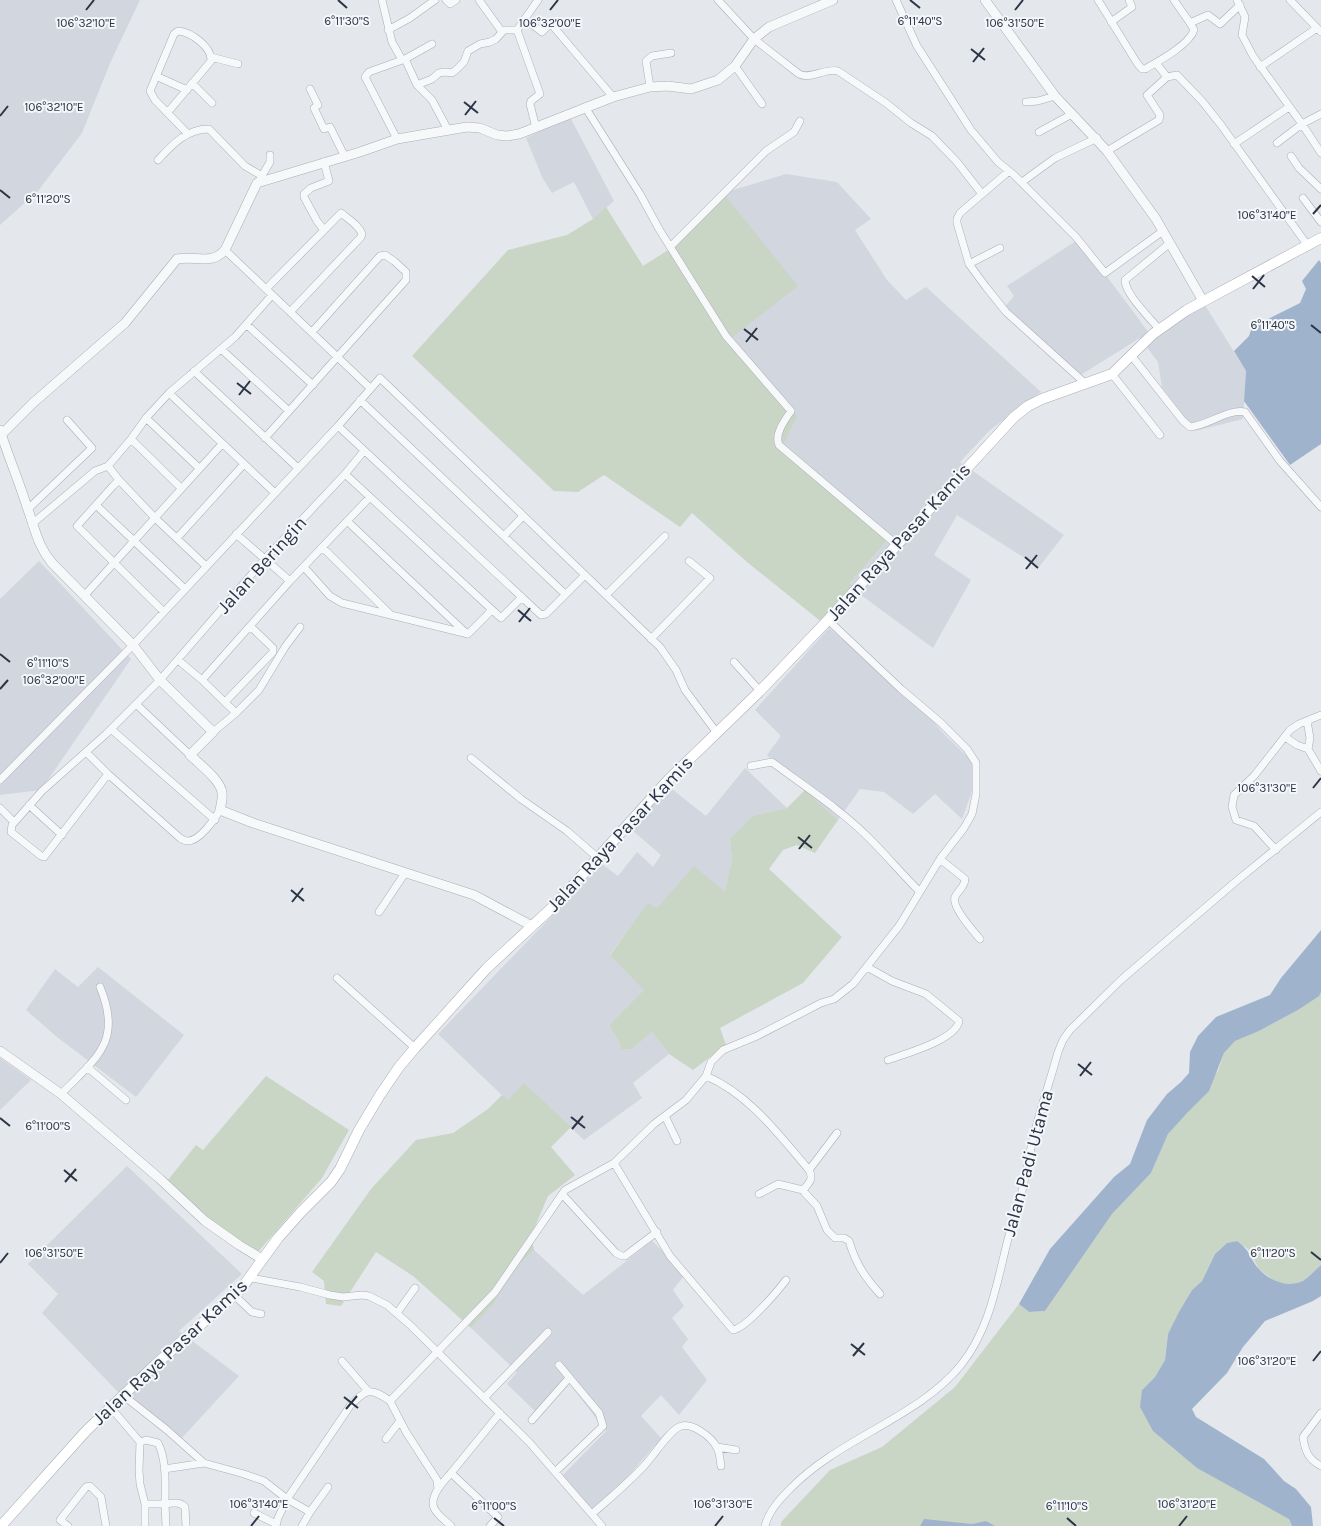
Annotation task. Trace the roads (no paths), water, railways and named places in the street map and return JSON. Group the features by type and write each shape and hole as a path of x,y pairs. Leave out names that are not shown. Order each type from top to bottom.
{"main road":[{"name":"Jalan Raya Pasar Kamis","path":"1,1526 76,1442 156,1364 235,1296 295,1219 340,1170 359,1130 399,1066 487,968 557,903 670,779 760,691 828,620 1014,417 1028,406 1112,374 1159,329 1203,301 1321,238"}],"street":[{"path":"382,0 392,42 404,59 417,85 432,100 448,130"},
{"path":"388,30 410,18 435,0"},
{"path":"446,0 450,4 456,0"},
{"path":"479,0 502,32"},
{"path":"517,30 538,0"},
{"path":"718,0 754,39 802,76 830,70 838,71 932,136 957,162 982,194"},
{"path":"260,180 397,139 467,127 480,128 497,135 508,136 536,128 613,97 650,87 668,86 691,89 718,80 735,66 754,39 774,24 833,0"},
{"path":"896,0 917,46 965,122 998,162 1022,182 1076,237 1105,273 1163,231"},
{"path":"985,0 1055,96 1097,138 1107,151 1156,219 1203,301"},
{"path":"1098,0 1140,67 1145,69 1170,55 1194,33 1190,23 1174,0"},
{"path":"1111,22 1132,7 1129,0"},
{"path":"1260,67 1319,30 1290,0"},
{"path":"1190,23 1208,15 1220,24 1239,3 1245,18 1242,35 1260,67 1302,124 1321,154"},
{"path":"525,19 542,32 550,24 552,25 613,97"},
{"path":"417,85 432,79 439,73 453,72 461,66 468,51 480,44 490,42 507,29 517,30"},
{"path":"517,30 540,94 530,104 536,128"},
{"path":"168,112 211,61 210,53 199,42 189,34 178,31 174,34 150,88 151,95 187,133"},
{"path":"397,139 365,77 369,72 404,59 432,44"},
{"path":"650,87 646,62 652,56 671,53"},
{"path":"211,57 238,64"},
{"path":"1156,63 1168,77"},
{"path":"735,66 762,104"},
{"path":"156,76 187,90"},
{"path":"1107,151 1159,120 1160,115 1147,96 1168,77 1180,76 1202,101 1308,246"},
{"path":"192,83 212,103"},
{"path":"310,89 318,105 314,108 324,130 330,127 345,156"},
{"path":"1026,102 1038,102 1055,96"},
{"path":"585,107 726,336 791,412 778,436 777,441 779,445 897,546"},
{"path":"1234,144 1289,107"},
{"path":"1039,132 1072,114"},
{"path":"1277,143 1302,124 1321,114"},
{"path":"670,247 766,151 794,132 800,121"},
{"path":"158,160 175,142 187,133 208,129 260,180"},
{"path":"1022,182 1055,158 1097,138"},
{"path":"213,732 160,680 133,644 43,552 38,543 28,509 0,434 39,397 125,323 177,259 215,259 225,250 270,162 270,155"},
{"path":"1291,156 1299,168 1321,189"},
{"path":"324,162 329,180 311,188 304,194 316,221 324,230"},
{"path":"1009,171 960,213 957,219 969,264 1006,312 1086,384"},
{"path":"1303,198 1321,222"},
{"path":"266,289 341,213 361,230 362,234 290,312"},
{"path":"1159,329 1131,295 1125,285 1125,280 1170,243"},
{"path":"969,264 1000,248"},
{"path":"225,250 370,388"},
{"path":"265,438 406,280 406,272 387,255 380,256 312,332"},
{"path":"32,524 95,470 108,466 146,418 169,393 221,349 247,324 272,295"},
{"path":"247,324 313,385"},
{"path":"221,349 289,411"},
{"path":"1131,355 1183,421 1190,427 1241,411 1248,414 1280,461 1321,507"},
{"path":"194,371 298,468"},
{"path":"1112,374 1160,435"},
{"path":"0,780 186,589 338,426 380,378 651,639 670,660 685,690 717,733"},
{"path":"169,393 274,493"},
{"path":"360,400 565,594"},
{"path":"146,418 199,468"},
{"path":"28,509 92,448 67,420"},
{"path":"338,426 541,615 544,616 584,575"},
{"path":"131,439 181,488"},
{"path":"84,596 222,444"},
{"name":"Jalan Beringin","path":"14,822 42,791 111,729 160,680 264,560 345,474 364,451"},
{"path":"177,538 244,464"},
{"path":"108,466 154,517 206,566"},
{"path":"345,474 501,618 522,597"},
{"path":"119,480 77,526 116,562 164,612"},
{"path":"202,680 322,547 370,497"},
{"path":"97,506 186,589"},
{"path":"504,536 523,516"},
{"path":"347,521 468,634"},
{"path":"236,534 290,582"},
{"path":"606,595 665,536"},
{"path":"322,547 390,614"},
{"path":"651,639 710,578 689,560"},
{"path":"304,568 337,601 468,634"},
{"path":"468,634 492,610"},
{"path":"390,1400 478,1312 495,1292 562,1194 576,1183 614,1163 643,1134 686,1100 706,1076 711,1062 723,1050 757,1036 822,1003 840,996 867,967 899,926 919,891 972,814 976,794 976,763 967,749 828,620"},
{"path":"225,702 273,652 274,648 250,626"},
{"path":"190,755 259,690 285,647 300,627"},
{"path":"178,660 236,713"},
{"path":"734,662 760,691"},
{"path":"86,752 108,774 185,841 194,840 215,820 220,810 222,794 216,781 136,704"},
{"path":"1276,850 1254,826 1236,820 1232,808 1234,795 1254,776 1295,726 1321,715"},
{"path":"1307,721 1310,738 1308,749"},
{"path":"111,729 215,820"},
{"path":"1285,737 1297,745 1308,749 1321,771"},
{"path":"471,758 521,799 567,831 598,858"},
{"path":"752,766 772,762 811,791 868,837 919,891"},
{"path":"0,808 14,822 10,829 11,832 44,857 108,774"},
{"path":"29,805 62,836"},
{"path":"220,810 253,823 474,896 532,926"},
{"name":"Jalan Padi Utama","path":"765,1526 767,1517 779,1500 797,1482 850,1442 920,1401 942,1385 961,1364 978,1338 998,1284 1032,1142 1063,1040 1082,1017 1122,979 1234,883 1321,812"},
{"path":"940,859 965,879 964,886 955,897 955,903 967,924 980,939"},
{"path":"379,912 405,874"},
{"path":"867,967 892,981 926,994 959,1021 957,1026 942,1040 888,1060"},
{"path":"337,978 415,1048"},
{"path":"61,1094 87,1067 107,1042 108,1014 100,987"},
{"path":"0,1051 61,1094 160,1179 205,1221 262,1259"},
{"path":"87,1067 126,1100"},
{"path":"706,1076 741,1097 809,1170 812,1177 811,1181 803,1190"},
{"path":"665,1116 677,1141"},
{"path":"809,1170 837,1134"},
{"path":"614,1163 670,1256 733,1330 739,1328 749,1319 786,1280"},
{"path":"759,1194 778,1184 803,1190 818,1206 827,1230 835,1238 844,1238 849,1241 863,1275 880,1294"},
{"path":"562,1194 616,1253 622,1256 625,1256 657,1232"},
{"path":"250,1278 300,1287 330,1295 343,1297 362,1295 379,1300 396,1313 485,1397 556,1472 602,1526"},
{"path":"396,1313 415,1288"},
{"path":"235,1296 252,1312 261,1314"},
{"path":"485,1397 548,1332"},
{"path":"342,1361 368,1391"},
{"path":"556,1472 603,1426 599,1413 559,1365"},
{"path":"532,1420 569,1378"},
{"path":"254,1513 276,1525 286,1498 350,1406 362,1393 368,1391 375,1392 390,1400 400,1421 437,1480 438,1489"},
{"path":"124,1396 168,1430 204,1463"},
{"path":"111,1408 140,1442 140,1484 145,1504 145,1526"},
{"path":"451,1526 434,1508 433,1502 438,1489 500,1413"},
{"path":"1321,1413 1303,1437 1305,1452 1313,1462 1321,1466"},
{"path":"386,1439 400,1421"},
{"path":"592,1514 643,1468 678,1428 686,1425 712,1440 717,1447 721,1466"},
{"path":"140,1442 146,1440 158,1443 161,1449 164,1468 166,1526"},
{"path":"717,1447 736,1450"},
{"path":"164,1468 204,1463 264,1481 286,1498 310,1512"},
{"path":"450,1473 498,1517 490,1526"},
{"path":"68,1526 60,1520 86,1487 90,1486 101,1497 106,1526"},
{"path":"302,1526 328,1486"},
{"path":"145,1504 183,1504 185,1507 186,1526"}],"water":[{"path":"1319,260 1321,263 1321,444 1290,465 1244,401 1246,371 1234,351 1249,336 1252,327 1300,303 1306,289 1302,281"},
{"path":"1321,930 1321,992 1319,996 1298,1010 1259,1031 1235,1041 1224,1053 1209,1091 1168,1134 1151,1173 1112,1214 1045,1311 1029,1312 1019,1304 1050,1249 1114,1177 1130,1164 1147,1120 1167,1094 1189,1073 1190,1052 1198,1036 1216,1017 1270,995 1281,978"},
{"path":"1237,1241 1245,1248 1263,1273 1281,1283 1301,1282 1321,1265 1321,1296 1265,1321 1243,1347 1227,1373 1192,1409 1196,1417 1264,1459 1284,1481 1296,1489 1311,1507 1313,1526 1292,1526 1289,1519 1197,1468 1153,1431 1140,1407 1142,1390 1155,1377 1165,1360 1168,1334 1179,1312 1192,1290 1202,1281 1215,1254 1227,1243"},
{"path":"924,1519 972,1524 986,1521 995,1526 920,1526"}]}
